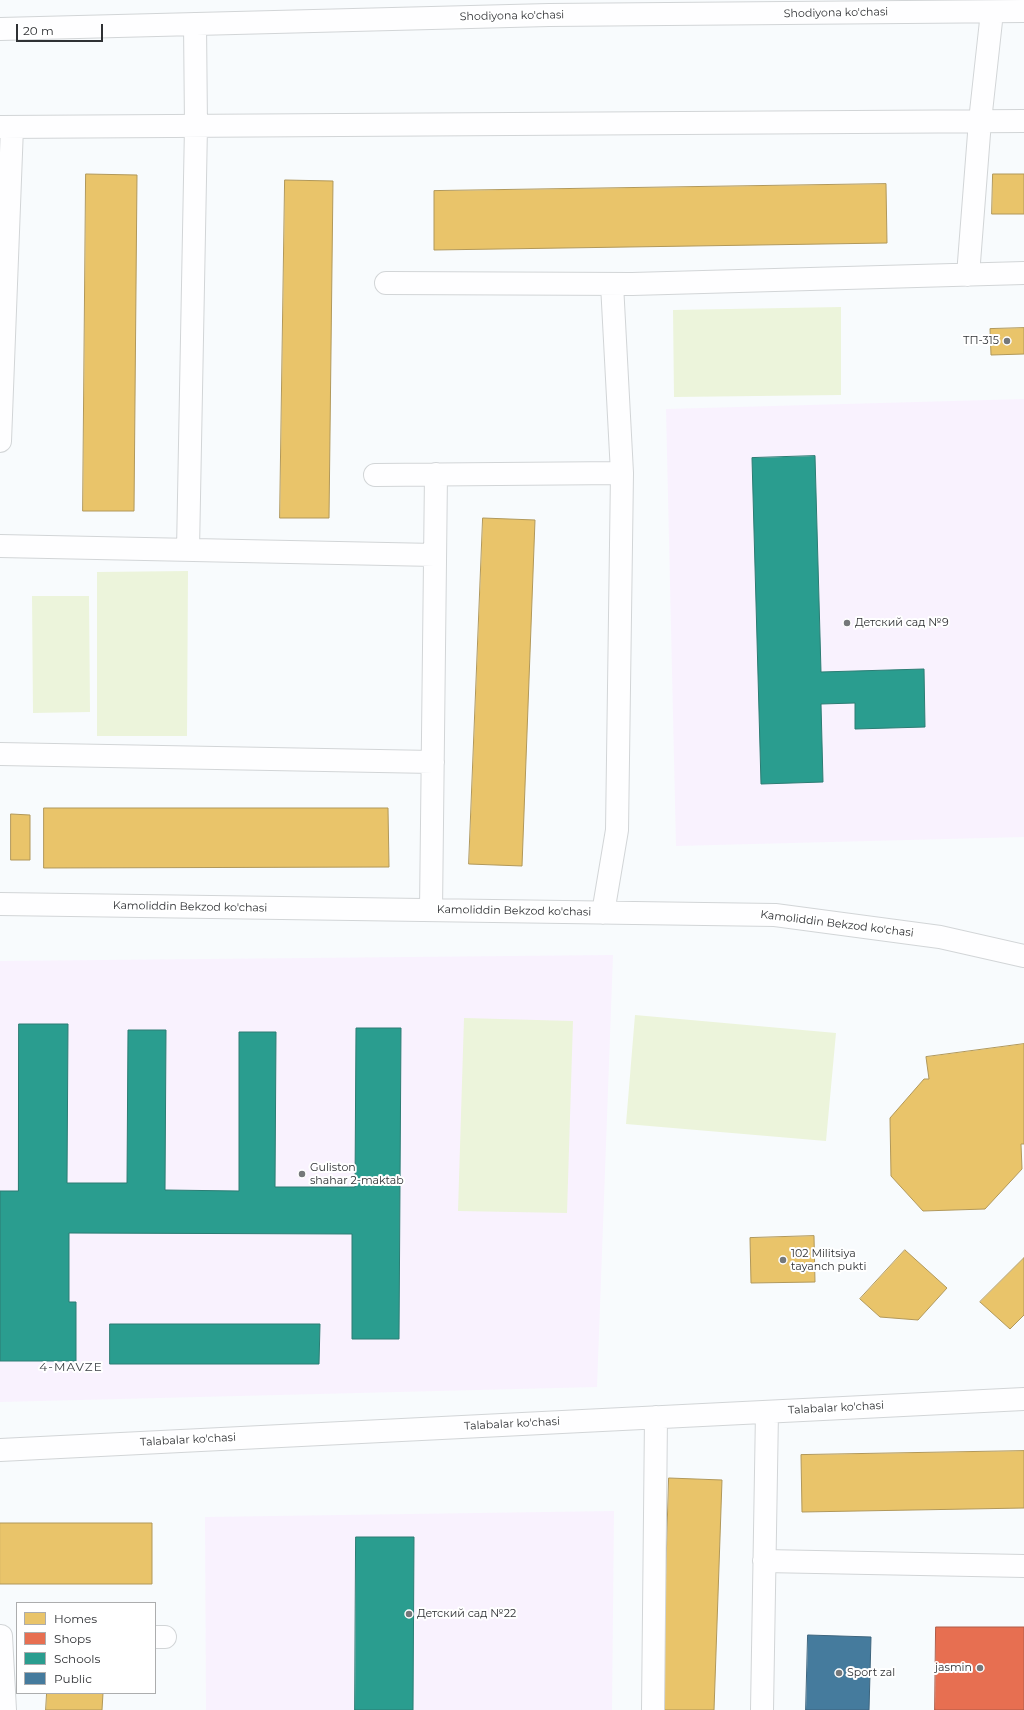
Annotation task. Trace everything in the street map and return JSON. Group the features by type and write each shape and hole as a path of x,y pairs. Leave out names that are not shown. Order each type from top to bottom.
{"street":[{"name":"Shodiyona ko'chasi","path":"0,29 195,24 549,8 992,12 1024,11"},
{"path":"968,275 980,121 992,12"},
{"path":"188,550 196,126 195,24"},
{"path":"0,441 6,127 1024,121"},
{"path":"386,283 612,284 1024,273"},
{"path":"603,913 617,830 622,472 612,284"},
{"path":"375,475 622,472"},
{"path":"431,910 436,474"},
{"path":"0,546 435,554"},
{"path":"0,754 433,762"},
{"name":"Kamoliddin Bekzod ko'chasi","path":"0,904 775,915 940,937 1024,956"},
{"name":"Talabalar ko'chasi","path":"0,1450 1024,1399"},
{"path":"762,1710 767,1412"},
{"path":"653,1710 656,1417"},
{"path":"764,1561 1024,1566"},
{"path":"5,1710 6,1636"}],"shaded area":[{"name":"Детский сад №9","path":"1024,399 1024,837 676,846 666,409"},
{"name":"Guliston shahar 2-maktab","path":"613,955 597,1387 0,1402 0,961"},
{"name":"Детский сад №22","path":"614,1511 612,1710 206,1710 205,1517"}],"green space":[{"path":"841,307 841,395 674,397 673,310"},
{"path":"188,571 187,736 97,736 97,572"},
{"path":"32,596 89,596 90,712 33,713"},
{"path":"635,1015 836,1033 826,1141 626,1124"},
{"path":"464,1018 573,1021 567,1213 458,1211"}],"building: Homes":[{"path":"86,174 137,175 134,511 83,511"},
{"path":"993,174 1024,174 1024,214 992,214"},
{"path":"285,180 333,181 329,518 280,518"},
{"path":"886,184 887,243 434,250 434,191"},
{"name":"ТП-315","path":"1024,328 1024,354 991,355 990,329"},
{"path":"483,518 535,520 522,866 469,864"},
{"path":"44,808 388,808 389,867 44,868"},
{"path":"11,814 30,815 30,860 11,860"},
{"path":"1024,1044 1024,1144 1021,1144 1022,1169 985,1209 923,1211 891,1176 890,1118 924,1079 929,1079 926,1057"},
{"name":"102 Militsiya tayanch pukti","path":"814,1236 815,1282 751,1283 750,1238"},
{"path":"905,1250 947,1288 918,1320 880,1317 860,1299"},
{"path":"1024,1258 1024,1315 1010,1329 980,1302"},
{"path":"1024,1451 1024,1508 802,1512 801,1455"},
{"path":"669,1478 722,1480 714,1710 662,1710"},
{"path":"0,1523 152,1523 152,1584 0,1584"},
{"path":"47,1694 103,1694 102,1710 46,1710"}],"building: Shops":[{"name":"jasmin","path":"936,1627 1024,1627 1024,1710 935,1710"}],"building: Schools":[{"path":"815,456 821,672 924,669 925,727 855,729 855,703 821,704 823,782 761,784 752,458"},
{"path":"19,1024 68,1024 67,1183 127,1183 128,1030 166,1030 165,1190 239,1191 239,1032 276,1032 275,1187 355,1187 356,1028 401,1028 399,1339 352,1339 352,1234 69,1233 69,1302 76,1302 76,1361 0,1361 0,1191 18,1191"},
{"path":"110,1324 320,1324 319,1364 110,1364"},
{"path":"356,1537 414,1537 413,1710 355,1710"}],"building: Public":[{"name":"Sport zal","path":"808,1635 871,1637 869,1710 806,1710"}],"place":[{"name":"ТП-315","path":"1007,341"},
{"name":"Детский сад №9","path":"847,623"},
{"name":"Guliston shahar 2-maktab","path":"302,1174"},
{"name":"102 Militsiya tayanch pukti","path":"783,1260"},
{"name":"Детский сад №22","path":"409,1614"},
{"name":"jasmin","path":"980,1668"},
{"name":"Sport zal","path":"839,1673"}],"district":[{"name":"4-MAVZE","path":"71,1367"}]}
